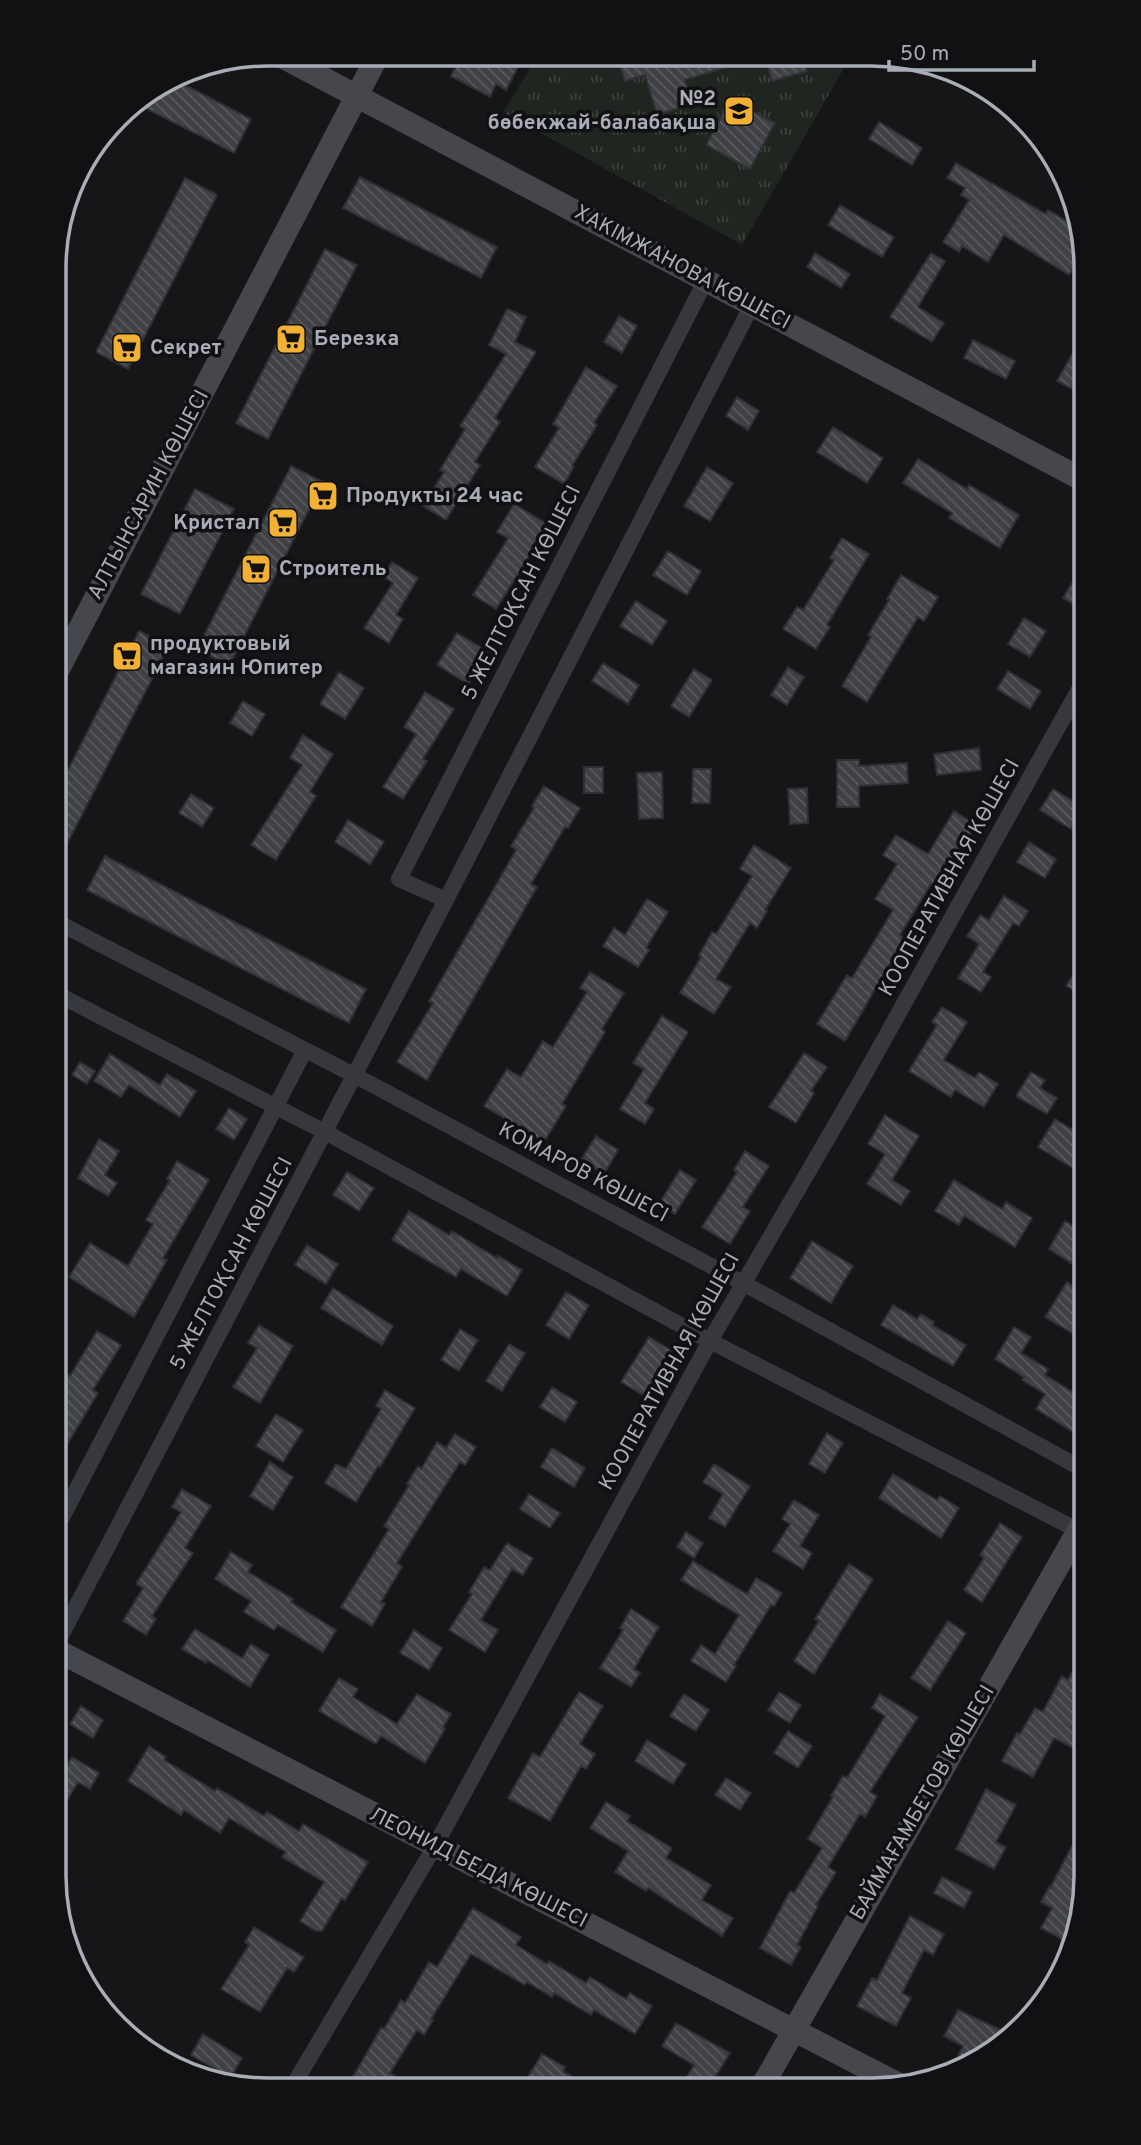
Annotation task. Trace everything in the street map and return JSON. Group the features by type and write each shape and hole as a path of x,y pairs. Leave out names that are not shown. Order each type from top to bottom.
{"street":[{"name":"ХАКІМЖАНОВА КӨШЕСІ","path":"300,66 1074,475"},
{"name":"АЛТЫНСАРИН КӨШЕСІ","path":"66,653 373,66"},
{"name":"5 ЖЕЛТОҚСАН КӨШЕСІ","path":"446,900 399,879 706,280"},
{"name":"5 ЖЕЛТОҚСАН КӨШЕСІ","path":"66,1625 446,900 752,305"},
{"name":"КООПЕРАТИВНАЯ КӨШЕСІ","path":"298,2078 435,1846 710,1341 862,1079 1074,698"},
{"name":"КОМАРОВ КӨШЕСІ","path":"66,926 354,1075 743,1283 1074,1464"},
{"path":"66,999 325,1132 710,1341 1074,1523"},
{"name":"5 ЖЕЛТОҚСАН КӨШЕСІ","path":"66,1510 305,1050"},
{"name":"БАЙМАҒАМБЕТОВ КӨШЕСІ","path":"767,2078 1074,1545"},
{"name":"ЛЕОНИД БЕДА КӨШЕСІ","path":"66,1654 886,2078"}],"green space":[{"path":"532,66 845,66 742,245 503,112"}],"building":[{"path":"456,66 519,66 506,90 496,84 490,97 451,76"},
{"path":"620,66 730,66 685,80 692,104 657,115 645,75 625,81"},
{"path":"768,66 805,66 807,71 772,81"},
{"path":"185,85 251,119 234,153 146,108"},
{"path":"730,99 775,123 750,169 706,145"},
{"path":"879,122 922,148 912,165 869,139"},
{"path":"956,163 1046,214 1048,210 1069,223 1074,267 1069,275 1004,235 988,262 962,246 959,252 943,242 969,200 961,195 965,188 947,178"},
{"path":"360,177 497,247 481,278 343,208"},
{"path":"185,178 217,195 128,369 96,352"},
{"path":"840,205 894,237 882,257 828,225"},
{"path":"325,249 357,265 268,439 236,423"},
{"path":"815,253 850,274 841,288 807,267"},
{"path":"931,253 945,261 918,307 944,323 932,342 890,317"},
{"path":"507,309 526,317 515,342 536,352 495,418 500,422 475,462 480,465 446,520 423,506 444,472 440,470 465,429 460,426 506,354 489,345"},
{"path":"619,316 637,326 622,353 604,342"},
{"path":"973,340 1015,361 1006,379 964,358"},
{"path":"1074,351 1072,389 1057,381"},
{"path":"586,367 617,386 594,423 597,425 564,484 535,467 559,428 553,424"},
{"path":"737,397 759,411 748,430 726,416"},
{"path":"833,427 883,458 867,483 817,452"},
{"path":"918,459 967,489 969,485 1019,515 1000,548 949,518 952,513 903,483"},
{"path":"291,466 323,482 229,666 197,649"},
{"path":"707,467 733,483 710,521 684,506"},
{"path":"195,489 234,509 180,614 141,594"},
{"path":"514,504 549,525 496,609 473,595 508,538 497,532"},
{"path":"842,538 869,554 816,649 783,629 797,607 803,610 834,560 830,558"},
{"path":"668,551 701,571 687,595 653,575"},
{"path":"392,562 418,578 396,615 403,619 389,643 364,628 393,583 384,577"},
{"path":"901,575 938,597 924,621 918,617 867,702 842,686 871,637 868,635"},
{"path":"1074,580 1074,604 1063,598"},
{"path":"636,601 667,621 652,645 620,626"},
{"path":"1024,618 1046,631 1030,657 1008,644"},
{"path":"139,631 169,646 66,846 66,774"},
{"path":"457,633 487,651 468,684 437,665"},
{"path":"603,663 639,685 628,704 592,681"},
{"path":"788,667 804,677 787,705 771,695"},
{"path":"694,669 712,680 689,717 671,706"},
{"path":"1008,671 1041,691 1030,709 997,689"},
{"path":"339,672 364,688 345,719 320,704"},
{"path":"425,692 454,709 423,759 427,761 403,799 383,787 416,734 404,727"},
{"path":"243,701 265,714 252,736 230,723"},
{"path":"303,735 333,754 310,792 316,796 276,860 251,845 302,765 290,758"},
{"path":"979,748 981,770 937,775 934,754"},
{"path":"837,760 859,760 859,766 907,763 908,783 859,786 859,807 837,807"},
{"path":"584,767 603,767 603,793 584,793"},
{"path":"693,769 711,769 710,803 692,803"},
{"path":"662,772 663,818 639,819 637,773"},
{"path":"544,786 580,808 568,828 565,827 531,884 537,887 427,1080 397,1062 433,1003 429,1001 516,850 511,846"},
{"path":"807,788 808,823 790,824 788,789"},
{"path":"1053,789 1074,802 1074,824 1071,829 1040,810"},
{"path":"191,794 214,808 202,827 179,813"},
{"path":"954,811 976,825 936,888 931,884 900,935 905,938 845,1041 817,1024 847,975 852,978 893,910 875,899 897,864 883,855 896,835 928,854"},
{"path":"348,820 384,842 370,864 335,842"},
{"path":"1029,842 1056,859 1045,878 1017,862"},
{"path":"754,845 791,868 757,928 750,923 716,979 731,987 714,1014 680,993 712,932 716,934 752,876 740,869"},
{"path":"105,856 366,989 349,1023 87,890"},
{"path":"1004,896 1028,911 1019,926 1013,923 983,972 991,977 981,992 958,978 979,944 967,936 980,915 989,920"},
{"path":"647,899 668,912 638,967 603,946 614,928 625,935"},
{"path":"590,972 624,993 602,1029 605,1032 562,1104 566,1106 544,1142 484,1106 507,1069 521,1077 543,1041 553,1047 587,992 580,988"},
{"path":"1074,973 1074,991 1066,986"},
{"path":"942,1007 967,1022 944,1060 975,1078 979,1072 998,1084 984,1107 955,1090 951,1097 909,1071 937,1025 932,1022"},
{"path":"662,1016 688,1032 645,1103 654,1109 645,1124 620,1109 644,1069 633,1063"},
{"path":"804,1053 827,1067 811,1091 814,1093 796,1123 769,1107"},
{"path":"110,1054 160,1085 167,1074 196,1091 180,1117 129,1085 121,1097 94,1081"},
{"path":"80,1062 95,1071 87,1084 72,1075"},
{"path":"1031,1072 1045,1080 1040,1088 1057,1098 1047,1114 1016,1096"},
{"path":"229,1108 247,1119 234,1140 216,1129"},
{"path":"885,1115 919,1136 892,1180 910,1191 901,1205 867,1184 885,1154 868,1144"},
{"path":"1055,1119 1074,1131 1074,1169 1038,1147"},
{"path":"596,1136 618,1150 604,1174 581,1160"},
{"path":"99,1139 119,1151 105,1175 117,1183 108,1196 78,1178"},
{"path":"745,1151 769,1166 743,1207 750,1211 730,1244 702,1227 737,1172 734,1170"},
{"path":"177,1161 209,1180 163,1258 167,1260 134,1317 69,1277 90,1243 128,1266 153,1224 146,1220 170,1180 167,1179"},
{"path":"680,1170 696,1180 675,1214 659,1204"},
{"path":"347,1172 374,1188 359,1211 333,1195"},
{"path":"954,1180 1002,1209 1006,1202 1032,1218 1015,1247 964,1216 959,1225 935,1211"},
{"path":"409,1211 449,1235 452,1231 522,1270 507,1296 461,1269 456,1277 392,1240"},
{"path":"1065,1221 1074,1227 1074,1257 1071,1263 1049,1249"},
{"path":"812,1241 853,1266 831,1303 790,1278"},
{"path":"307,1245 338,1264 326,1284 295,1265"},
{"path":"1067,1282 1074,1286 1072,1333 1045,1317"},
{"path":"333,1288 393,1326 382,1345 321,1308"},
{"path":"566,1292 589,1305 569,1339 546,1325"},
{"path":"893,1305 917,1319 921,1314 934,1322 932,1325 966,1345 953,1366 881,1325"},
{"path":"259,1325 293,1346 260,1403 233,1387 257,1348 248,1343"},
{"path":"1014,1327 1031,1337 1021,1353 1048,1369 1045,1375 1074,1393 1074,1433 1036,1409 1045,1394 995,1359"},
{"path":"460,1329 478,1340 459,1371 441,1360"},
{"path":"97,1331 121,1345 93,1390 98,1393 66,1446 66,1373 70,1376"},
{"path":"649,1337 674,1352 646,1397 621,1382"},
{"path":"509,1344 525,1353 502,1391 486,1381"},
{"path":"552,1387 577,1402 565,1422 540,1407"},
{"path":"385,1390 415,1408 356,1502 325,1483 336,1464 346,1469 381,1409 376,1406"},
{"path":"276,1414 303,1430 283,1462 256,1446"},
{"path":"827,1433 843,1443 825,1473 809,1464"},
{"path":"455,1434 476,1447 465,1465 460,1462 397,1563 402,1567 381,1602 385,1604 372,1626 341,1607 389,1529 384,1526 418,1466 421,1469 437,1442 446,1448"},
{"path":"552,1448 585,1468 574,1487 541,1467"},
{"path":"270,1462 293,1477 273,1510 250,1496"},
{"path":"714,1464 750,1486 725,1527 709,1518 723,1494 703,1482"},
{"path":"893,1474 937,1500 940,1496 959,1508 941,1538 879,1498"},
{"path":"182,1489 211,1506 185,1548 193,1553 152,1616 156,1619 146,1635 123,1621 143,1588 136,1584 181,1512 172,1507"},
{"path":"529,1494 560,1513 550,1528 520,1509"},
{"path":"794,1500 819,1515 800,1546 812,1553 803,1569 773,1551 790,1524 782,1519"},
{"path":"1000,1523 1022,1537 982,1602 964,1590 984,1558 980,1555"},
{"path":"686,1532 703,1543 694,1558 677,1547"},
{"path":"507,1543 533,1558 523,1575 512,1569 481,1620 498,1630 485,1652 449,1630 472,1594 469,1592 484,1567 490,1570"},
{"path":"231,1552 252,1565 248,1572 293,1599 291,1602 336,1630 323,1652 278,1625 274,1630 244,1612 251,1601 215,1579"},
{"path":"693,1561 747,1594 756,1578 782,1593 774,1606 771,1605 726,1682 691,1661 701,1645 715,1654 739,1615 681,1580"},
{"path":"849,1564 873,1579 814,1674 794,1661 819,1621 815,1619"},
{"path":"631,1609 659,1627 634,1669 640,1673 631,1687 600,1668 623,1630 620,1628"},
{"path":"948,1621 966,1633 930,1690 911,1678"},
{"path":"195,1629 242,1658 251,1644 269,1655 250,1687 207,1660 206,1663 182,1649"},
{"path":"414,1630 442,1648 429,1670 400,1653"},
{"path":"1074,1668 1074,1748 1054,1738 1033,1777 1002,1761 1035,1708 1043,1712 1062,1676 1068,1680"},
{"path":"339,1678 358,1689 353,1697 397,1724 417,1694 451,1714 425,1763 381,1736 376,1744 319,1711"},
{"path":"579,1692 603,1706 580,1744 595,1754 586,1769 581,1766 550,1821 508,1798 533,1753 540,1757"},
{"path":"779,1692 801,1705 790,1723 768,1710"},
{"path":"684,1694 709,1710 696,1731 670,1716"},
{"path":"880,1694 918,1717 870,1792 877,1796 865,1817 860,1814 828,1867 836,1872 816,1905 818,1906 797,1945 801,1947 791,1965 760,1948 790,1891 794,1893 822,1848 808,1839 833,1797 831,1796 843,1776 847,1778 885,1716 872,1708"},
{"path":"81,1706 103,1720 93,1738 70,1724"},
{"path":"788,1731 812,1746 798,1768 774,1753"},
{"path":"647,1740 686,1764 673,1784 635,1761"},
{"path":"149,1746 166,1757 164,1760 215,1791 217,1788 264,1816 267,1812 299,1831 303,1824 368,1862 322,1931 316,1931 300,1921 324,1882 282,1857 286,1852 229,1818 220,1833 184,1810 181,1815 128,1781"},
{"path":"72,1757 99,1773 90,1789 78,1782 66,1802 66,1767"},
{"path":"726,1778 751,1793 740,1810 715,1795"},
{"path":"986,1789 1016,1805 996,1842 1006,1847 994,1869 956,1849"},
{"path":"606,1802 630,1816 627,1821 672,1848 666,1858 711,1885 702,1900 733,1918 722,1936 648,1888 646,1891 615,1872 628,1851 590,1828"},
{"path":"1074,1842 1074,1890 1064,1941 1041,1928 1052,1908 1041,1902"},
{"path":"942,1877 972,1892 964,1908 934,1893"},
{"path":"473,1908 521,1937 516,1945 547,1964 549,1961 586,1983 590,1977 626,1999 630,1993 652,2006 635,2034 594,2010 591,2015 554,1993 552,1997 527,1982 525,1985 471,1954 424,2035 417,2030 390,2073 398,2078 352,2078 381,2028 384,2029 401,2000 405,2003 429,1962 437,1967"},
{"path":"910,1916 944,1934 933,1955 924,1950 902,1993 911,1998 896,2026 857,2006 872,1978 877,1980"},
{"path":"254,1927 304,1957 294,1972 287,1968 260,2012 221,1989 249,1945 245,1942"},
{"path":"958,2010 1001,2030 985,2045 962,2058 958,2056 963,2046 944,2036"},
{"path":"676,2023 730,2053 714,2078 686,2078 694,2065 662,2046"},
{"path":"203,2034 242,2058 232,2075 222,2073 191,2055"},
{"path":"542,2054 565,2067 563,2071 575,2078 527,2078"}],"place":[{"name":"№2 бөбекжай-балабақша","path":"739,111"},
{"name":"Березка","path":"291,339"},
{"name":"Секрет","path":"127,348"},
{"name":"Продукты 24 час","path":"323,496"},
{"name":"Кристал","path":"283,523"},
{"name":"Строитель","path":"256,569"},
{"name":"продуктовый магазин Юпитер","path":"127,656"}]}
